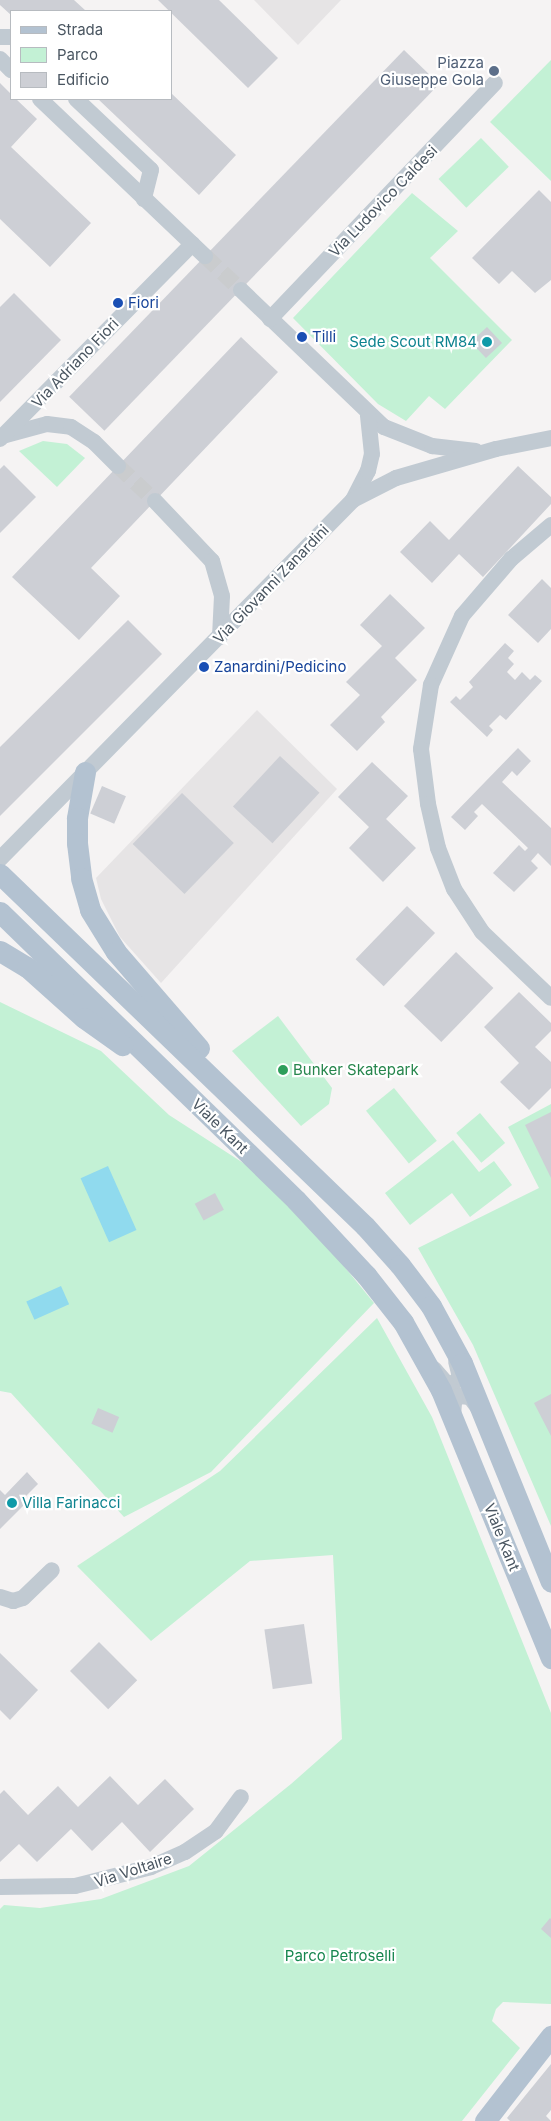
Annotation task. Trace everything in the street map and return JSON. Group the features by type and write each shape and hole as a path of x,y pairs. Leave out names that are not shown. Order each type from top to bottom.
{"main road":[{"path":"85,772 77,818 77,843 81,878 90,910 116,952 204,1054 233,1098"},
{"name":"Viale Kant","path":"0,874 365,1226 425,1297 446,1332 490,1429 551,1582"},
{"name":"Viale Kant","path":"0,912 164,1072 350,1258 403,1322 424,1355 453,1417 551,1658"},
{"path":"0,951 27,967 97,1028 164,1072"},
{"path":"485,2121 551,2036"}],"street":[{"path":"0,59 10,69"},
{"name":"Via Ludovico Caldesi","path":"270,319 495,83"},
{"path":"41,100 205,256"},
{"path":"77,100 151,170 144,199"},
{"name":"Via Adriano Fiori","path":"2,437 192,244"},
{"path":"241,290 368,414 397,434 432,446 464,451 496,449"},
{"path":"353,500 368,471 372,454 368,414"},
{"path":"2,437 47,424 70,427 94,442 118,466"},
{"name":"Via Giovanni Zanardini","path":"0,859 353,500 396,478 496,449 551,438"},
{"path":"155,501 212,561 222,596 220,637"},
{"path":"551,525 511,559 462,616 431,685 421,749 428,804 438,848 454,889 482,932 551,998"},
{"name":"Viale Kant","path":"424,1355 446,1383 459,1380 457,1363 425,1297"},
{"name":"Viale Kant","path":"453,1417 454,1401 466,1395 473,1400 490,1429"},
{"path":"0,1597 13,1601 23,1598 52,1570"},
{"name":"Via Voltaire","path":"0,1887 75,1886 151,1867 185,1852 216,1831 240,1796"}],"shaded area":[{"path":"254,0 341,0 298,45"},
{"path":"257,710 337,789 161,983 120,937 101,899 96,878"}],"green space":[{"path":"551,60 551,181 490,122"},
{"path":"481,138 509,167 466,208 439,179"},
{"path":"412,193 458,231 430,258 512,340 445,409 429,396 406,421 378,404 293,318"},
{"path":"43,441 67,444 85,458 57,487 19,451"},
{"path":"0,1002 101,1051 169,1115 251,1168 334,1254 374,1303 211,1472 124,1517 11,1393 0,1391"},
{"name":"Bunker Skatepark","path":"278,1016 332,1088 329,1104 301,1126 232,1051"},
{"path":"394,1088 437,1141 409,1164 366,1111"},
{"path":"551,1104 551,1526 473,1345 418,1248 539,1188 508,1127"},
{"path":"480,1113 505,1143 481,1163 456,1133"},
{"path":"453,1140 479,1172 494,1161 512,1185 470,1217 452,1193 410,1225 385,1193"},
{"name":"Parco Petroselli","path":"377,1318 432,1417 551,1713 551,2004 503,2002 496,2009 492,2021 520,2048 462,2121 0,2121 0,1909 4,1905 40,1908 101,1899 189,1866 291,1784 342,1739 333,1555 250,1561 151,1641 77,1566 220,1471"}],"water":[{"path":"108,1166 136,1230 109,1242 81,1178"},
{"path":"61,1286 69,1304 34,1320 26,1301"}],"building":[{"path":"0,0 74,0 85,10 10,10 10,14 0,5"},
{"path":"158,0 219,0 278,58 248,88 172,14 172,10 168,10"},
{"path":"404,50 439,84 104,431 69,397"},
{"path":"0,83 10,93 10,100 17,100 37,119 11,147 91,223 50,267 0,219"},
{"path":"172,94 236,155 199,195 99,100 172,100"},
{"path":"539,190 551,202 551,280 535,293 512,271 499,284 472,258"},
{"path":"14,293 61,340 0,402 0,307"},
{"name":"Sede Scout RM84","path":"487,327 502,343 486,358 471,342"},
{"path":"241,337 278,372 91,568 120,596 79,640 12,577"},
{"path":"4,465 36,497 0,533 0,469"},
{"path":"518,466 551,497 551,504 483,577 459,554 432,583 400,552 430,521 449,540"},
{"path":"542,579 551,588 551,629 538,643 508,615"},
{"path":"390,594 425,628 395,658 417,680 381,717 385,722 357,751 330,725 360,695 346,682 382,646 360,625"},
{"path":"128,620 162,654 0,816 0,747"},
{"path":"505,643 514,651 508,658 514,664 507,672 515,680 522,672 530,680 535,675 542,681 506,720 500,715 489,726 493,730 487,737 450,702 456,696 460,700 473,687 469,682"},
{"path":"518,748 531,761 517,776 512,771 502,782 551,828 551,866 538,853 531,861 538,868 514,892 493,873 519,845 525,851 528,848 482,804 474,812 478,816 465,830 451,817"},
{"path":"280,756 319,793 272,843 233,806"},
{"path":"372,762 408,796 386,819 416,848 383,882 349,848 369,827 338,797"},
{"path":"102,786 126,796 114,824 90,814"},
{"path":"182,793 234,843 184,894 133,844"},
{"path":"407,906 435,933 384,986 356,959"},
{"path":"456,952 493,988 441,1042 404,1006"},
{"path":"519,992 551,1023 551,1031 535,1047 551,1062 551,1088 529,1110 500,1082 519,1063 484,1027"},
{"path":"551,1112 551,1178 525,1125"},
{"path":"215,1193 224,1210 204,1221 195,1204"},
{"path":"551,1394 551,1436 534,1403"},
{"path":"98,1408 119,1417 113,1433 91,1424"},
{"name":"Villa Farinacci","path":"27,1472 38,1484 21,1501 25,1504 0,1529 0,1490 5,1495"},
{"path":"304,1624 312,1683 273,1689 264,1630"},
{"path":"99,1642 137,1680 108,1709 70,1671"},
{"path":"0,1653 38,1690 10,1720 0,1710"},
{"path":"110,1776 138,1805 165,1779 194,1809 150,1852 122,1822 92,1851 71,1829 37,1862 19,1844 0,1862 0,1794 4,1790 28,1815 58,1786 78,1807"},
{"path":"551,1919 551,1938 541,1929"},
{"path":"551,2064 551,2110 546,2116 551,2121 510,2121 507,2118"}],"tunnel":[{"path":"205,256 241,290"},
{"path":"118,466 155,501"}],"place":[{"name":"Piazza Giuseppe Gola","path":"494,71"},
{"name":"Fiori","path":"118,303"},
{"name":"Tilli","path":"302,337"},
{"name":"Sede Scout RM84","path":"487,342"},
{"name":"Zanardini/Pedicino","path":"204,667"},
{"name":"Bunker Skatepark","path":"283,1070"},
{"name":"Villa Farinacci","path":"12,1503"}]}
